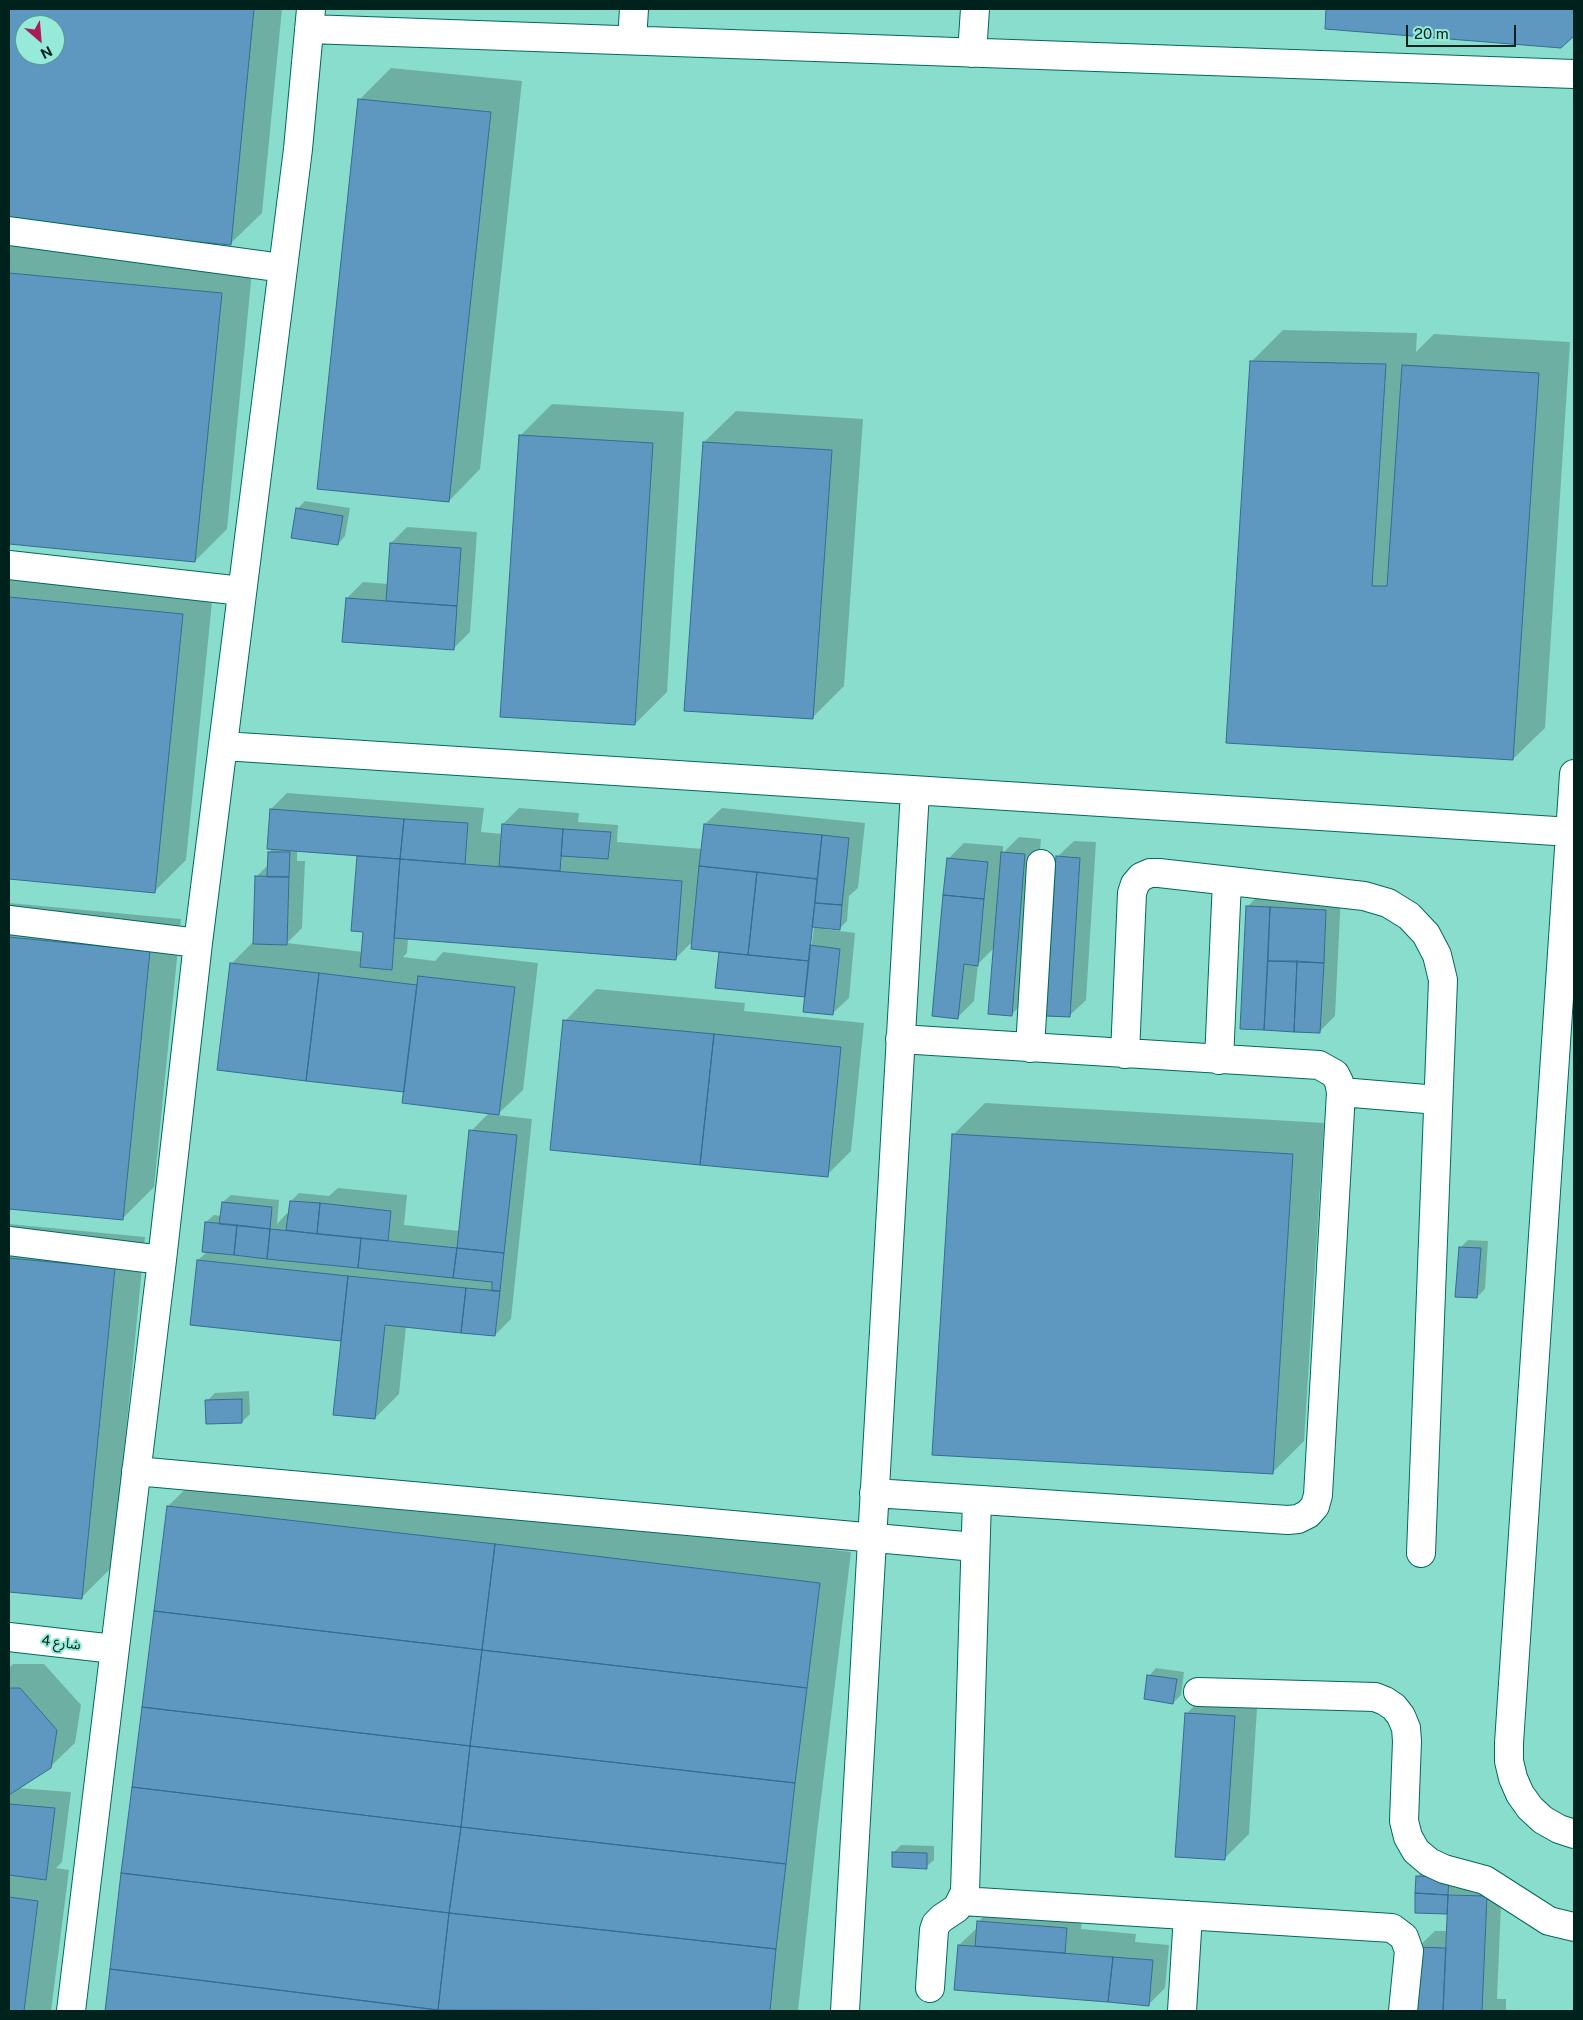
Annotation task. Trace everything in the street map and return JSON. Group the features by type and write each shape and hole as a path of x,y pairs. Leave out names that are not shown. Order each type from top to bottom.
{"street":[{"path":"632,40 634,9"},
{"path":"972,52 975,9"},
{"path":"71,2011 162,1260 198,943 298,148 310,19 632,40 1574,74"},
{"path":"9,231 283,268"},
{"path":"9,565 242,591"},
{"path":"223,746 1570,832"},
{"path":"1574,774 1570,832 1567,1016 1509,1743 1509,1761 1513,1778 1520,1794 1530,1808 1543,1820 1558,1829 1574,1834"},
{"path":"845,2011 915,791"},
{"path":"1030,1048 1041,864"},
{"path":"1125,1054 1132,893 1135,884 1141,877 1159,873 1364,896 1388,903 1409,916 1426,934 1437,955 1443,980 1421,1553"},
{"path":"1219,1060 1227,881"},
{"path":"9,920 198,943"},
{"path":"874,1493 1288,1520 1298,1519 1308,1514 1315,1506 1318,1495 1341,1092 1335,1074 1318,1065 900,1039"},
{"path":"1341,1092 1438,1100"},
{"path":"9,1241 162,1260"},
{"path":"136,1471 975,1547"},
{"path":"930,1988 936,1924 957,1908 965,1892 977,1500"},
{"name":"شارع 4","path":"9,1637 114,1650"},
{"path":"1198,1692 1375,1697 1386,1701 1401,1716 1406,1728 1404,1821 1408,1837 1416,1851 1429,1862 1444,1869 1484,1880 1549,1921 1574,1927"},
{"path":"962,1901 1392,1928 1404,1937 1409,1951 1403,2011"},
{"path":"1182,2011 1188,1915"}],"building":[{"path":"9,9 254,9 231,245 9,224"},
{"path":"1326,9 1574,9 1574,36 1561,48 1325,29"},
{"path":"358,99 491,112 449,502 317,489"},
{"path":"9,273 222,293 195,562 9,544"},
{"path":"1250,361 1386,364 1372,586 1387,586 1402,365 1539,373 1513,760 1226,743"},
{"path":"519,435 653,443 635,725 500,717"},
{"path":"703,442 832,450 813,719 684,711"},
{"path":"296,508 343,516 338,545 291,538"},
{"path":"390,543 461,548 457,606 386,601"},
{"path":"9,597 183,614 155,893 9,879"},
{"path":"346,598 457,606 454,650 342,642"},
{"path":"270,809 404,819 400,859 267,849"},
{"path":"404,819 468,823 465,864 400,859"},
{"path":"502,824 563,829 560,871 499,866"},
{"path":"704,824 822,835 817,879 699,866"},
{"path":"563,829 611,832 608,859 561,856"},
{"path":"822,835 849,838 842,905 815,903"},
{"path":"268,852 290,852 289,877 267,877"},
{"path":"1001,852 1025,854 1012,1016 988,1014"},
{"path":"357,856 400,859 392,970 360,967 363,932 351,931"},
{"path":"1056,856 1080,858 1070,1017 1046,1016"},
{"path":"947,858 988,862 984,899 943,895"},
{"path":"400,859 682,881 676,960 394,938"},
{"path":"699,866 757,872 748,955 691,949"},
{"path":"757,872 817,879 809,961 748,955"},
{"path":"255,876 289,877 287,945 253,944"},
{"path":"943,895 984,899 978,966 964,964 958,1019 932,1016"},
{"path":"815,903 842,905 840,930 812,927"},
{"path":"1246,906 1270,907 1264,1030 1240,1029"},
{"path":"1270,907 1326,910 1324,963 1268,961"},
{"path":"9,937 150,951 123,1220 9,1209"},
{"path":"810,945 840,949 833,1015 803,1012"},
{"path":"719,952 809,961 805,997 715,988"},
{"path":"1268,961 1297,961 1294,1032 1264,1030"},
{"path":"1297,961 1324,963 1320,1033 1294,1032"},
{"path":"230,963 319,973 306,1081 217,1070"},
{"path":"319,973 417,985 404,1092 306,1081"},
{"path":"418,976 515,987 499,1115 402,1103"},
{"path":"563,1020 714,1034 700,1165 550,1150"},
{"path":"714,1034 841,1047 828,1177 700,1165"},
{"path":"469,1130 517,1135 504,1253 457,1248"},
{"path":"952,1134 1293,1154 1273,1474 932,1455"},
{"path":"290,1201 320,1203 317,1234 286,1230"},
{"path":"222,1202 272,1207 270,1229 219,1224"},
{"path":"320,1203 391,1211 388,1241 317,1234"},
{"path":"205,1222 237,1225 234,1255 202,1252"},
{"path":"237,1225 270,1229 267,1259 234,1255"},
{"path":"270,1229 361,1238 358,1268 267,1259"},
{"path":"361,1238 457,1248 453,1278 358,1268"},
{"path":"1459,1247 1481,1248 1477,1298 1455,1297"},
{"path":"457,1248 504,1253 500,1291 492,1291 492,1282 453,1278"},
{"path":"9,1258 115,1268 82,1599 9,1592"},
{"path":"197,1260 348,1276 341,1341 190,1325"},
{"path":"348,1276 466,1288 461,1333 385,1325 375,1419 333,1415"},
{"path":"466,1288 500,1291 495,1336 461,1333"},
{"path":"242,1399 242,1423 206,1424 205,1400"},
{"path":"167,1506 495,1544 482,1650 154,1611"},
{"path":"495,1544 820,1583 807,1688 482,1650"},
{"path":"154,1611 482,1650 470,1746 142,1707"},
{"path":"482,1650 807,1688 795,1783 470,1746"},
{"path":"1147,1675 1177,1679 1173,1704 1144,1699"},
{"path":"9,1688 20,1688 57,1730 51,1768 9,1795"},
{"path":"142,1707 470,1746 461,1827 132,1787"},
{"path":"1185,1713 1235,1716 1225,1860 1175,1857"},
{"path":"470,1746 795,1783 786,1864 461,1827"},
{"path":"132,1787 461,1827 449,1913 121,1873"},
{"path":"9,1804 55,1808 46,1880 9,1875"},
{"path":"461,1827 786,1864 776,1949 449,1913"},
{"path":"892,1852 927,1853 927,1869 892,1867"},
{"path":"121,1873 449,1913 438,2010 110,1969"},
{"path":"1416,1876 1449,1878 1448,1895 1415,1893"},
{"path":"1415,1893 1448,1895 1447,1914 1415,1913"},
{"path":"1448,1895 1487,1896 1482,2011 1443,2011"},
{"path":"9,1897 38,1901 24,2011 9,2011"},
{"path":"449,1913 776,1949 770,2011 438,2010"},
{"path":"977,1921 1067,1928 1065,1953 975,1946"},
{"path":"958,1945 1113,1957 1108,2002 954,1990"},
{"path":"1417,1947 1446,1948 1443,2011 1414,2011"},
{"path":"1113,1957 1153,1960 1149,2006 1108,2002"},
{"path":"110,1969 438,2010 438,2011 105,2011"}]}
